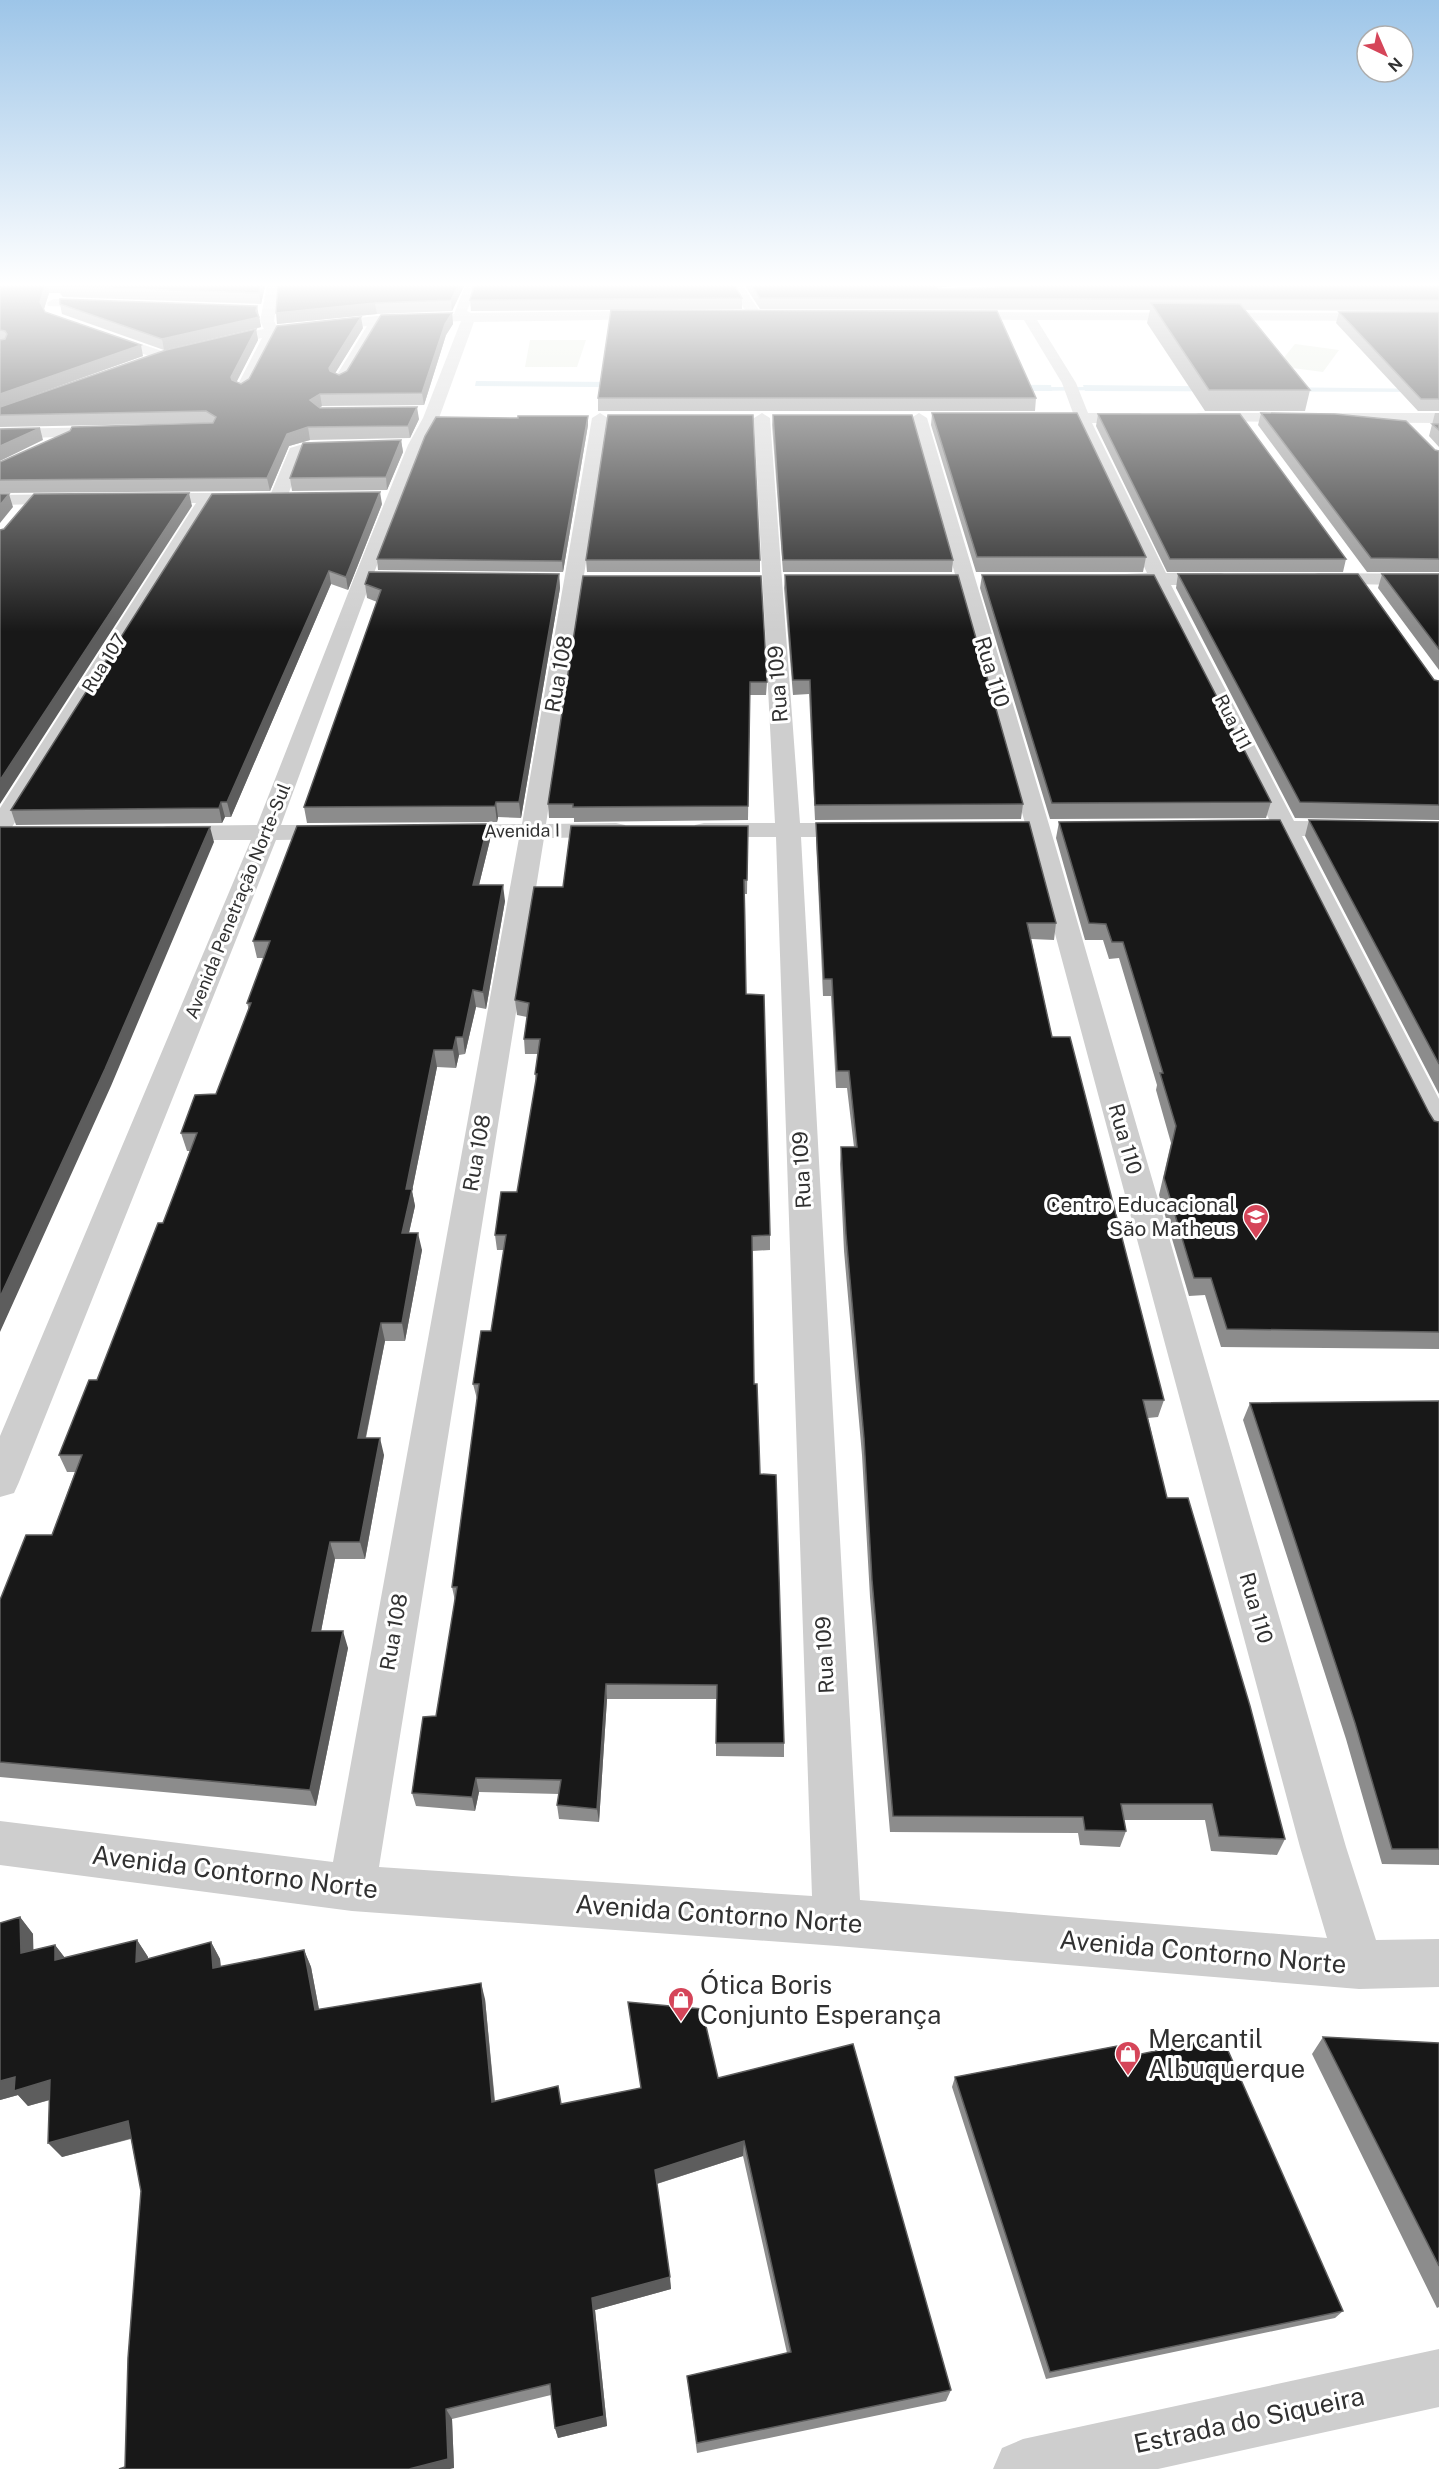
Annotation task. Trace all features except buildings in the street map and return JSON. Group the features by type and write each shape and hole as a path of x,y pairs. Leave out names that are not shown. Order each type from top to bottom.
{"street":[{"name":"Avenida Penetração Norte-Sul","path":"0,1482 266,833 374,578 383,497 404,446 435,415 440,401"},
{"name":"Rua 111","path":"1075,401 1159,579 1439,1128"},
{"name":"Rua 108","path":"352,1888 600,418"},
{"name":"Rua 109","path":"762,418 788,830 837,1922"},
{"name":"Rua 110","path":"920,418 965,579 1041,830 1323,1847 1359,1965"},
{"path":"1024,418 1151,418"},
{"path":"1185,418 1439,418"},
{"path":"1243,418 1256,435"},
{"path":"1401,418 1415,433"},
{"path":"0,434 125,432"},
{"path":"39,451 77,433"},
{"path":"278,498 298,449 357,446"},
{"name":"Rua 107","path":"0,827 207,498"},
{"path":"126,499 301,498"},
{"path":"18,516 33,499"},
{"path":"0,500 91,499"},
{"path":"1347,561 1375,599"},
{"path":"1092,579 1237,579"},
{"path":"1305,579 1439,580"},
{"path":"1219,828 1439,829"},
{"name":"Avenida I","path":"429,832 635,830"},
{"path":"683,830 880,830"},
{"path":"140,833 357,832"},
{"path":"0,834 24,834"},
{"name":"Avenida Contorno Norte","path":"0,1843 352,1888 837,1922 1359,1965 1439,1963"},
{"name":"Estrada do Siqueira","path":"1048,2466 1439,2378"}],"place":[{"name":"Centro Educacional São Matheus","path":"1256,1240"},
{"name":"Ótica Boris Conjunto Esperança","path":"681,2023"},
{"name":"Mercantil Albuquerque","path":"1128,2077"}]}
